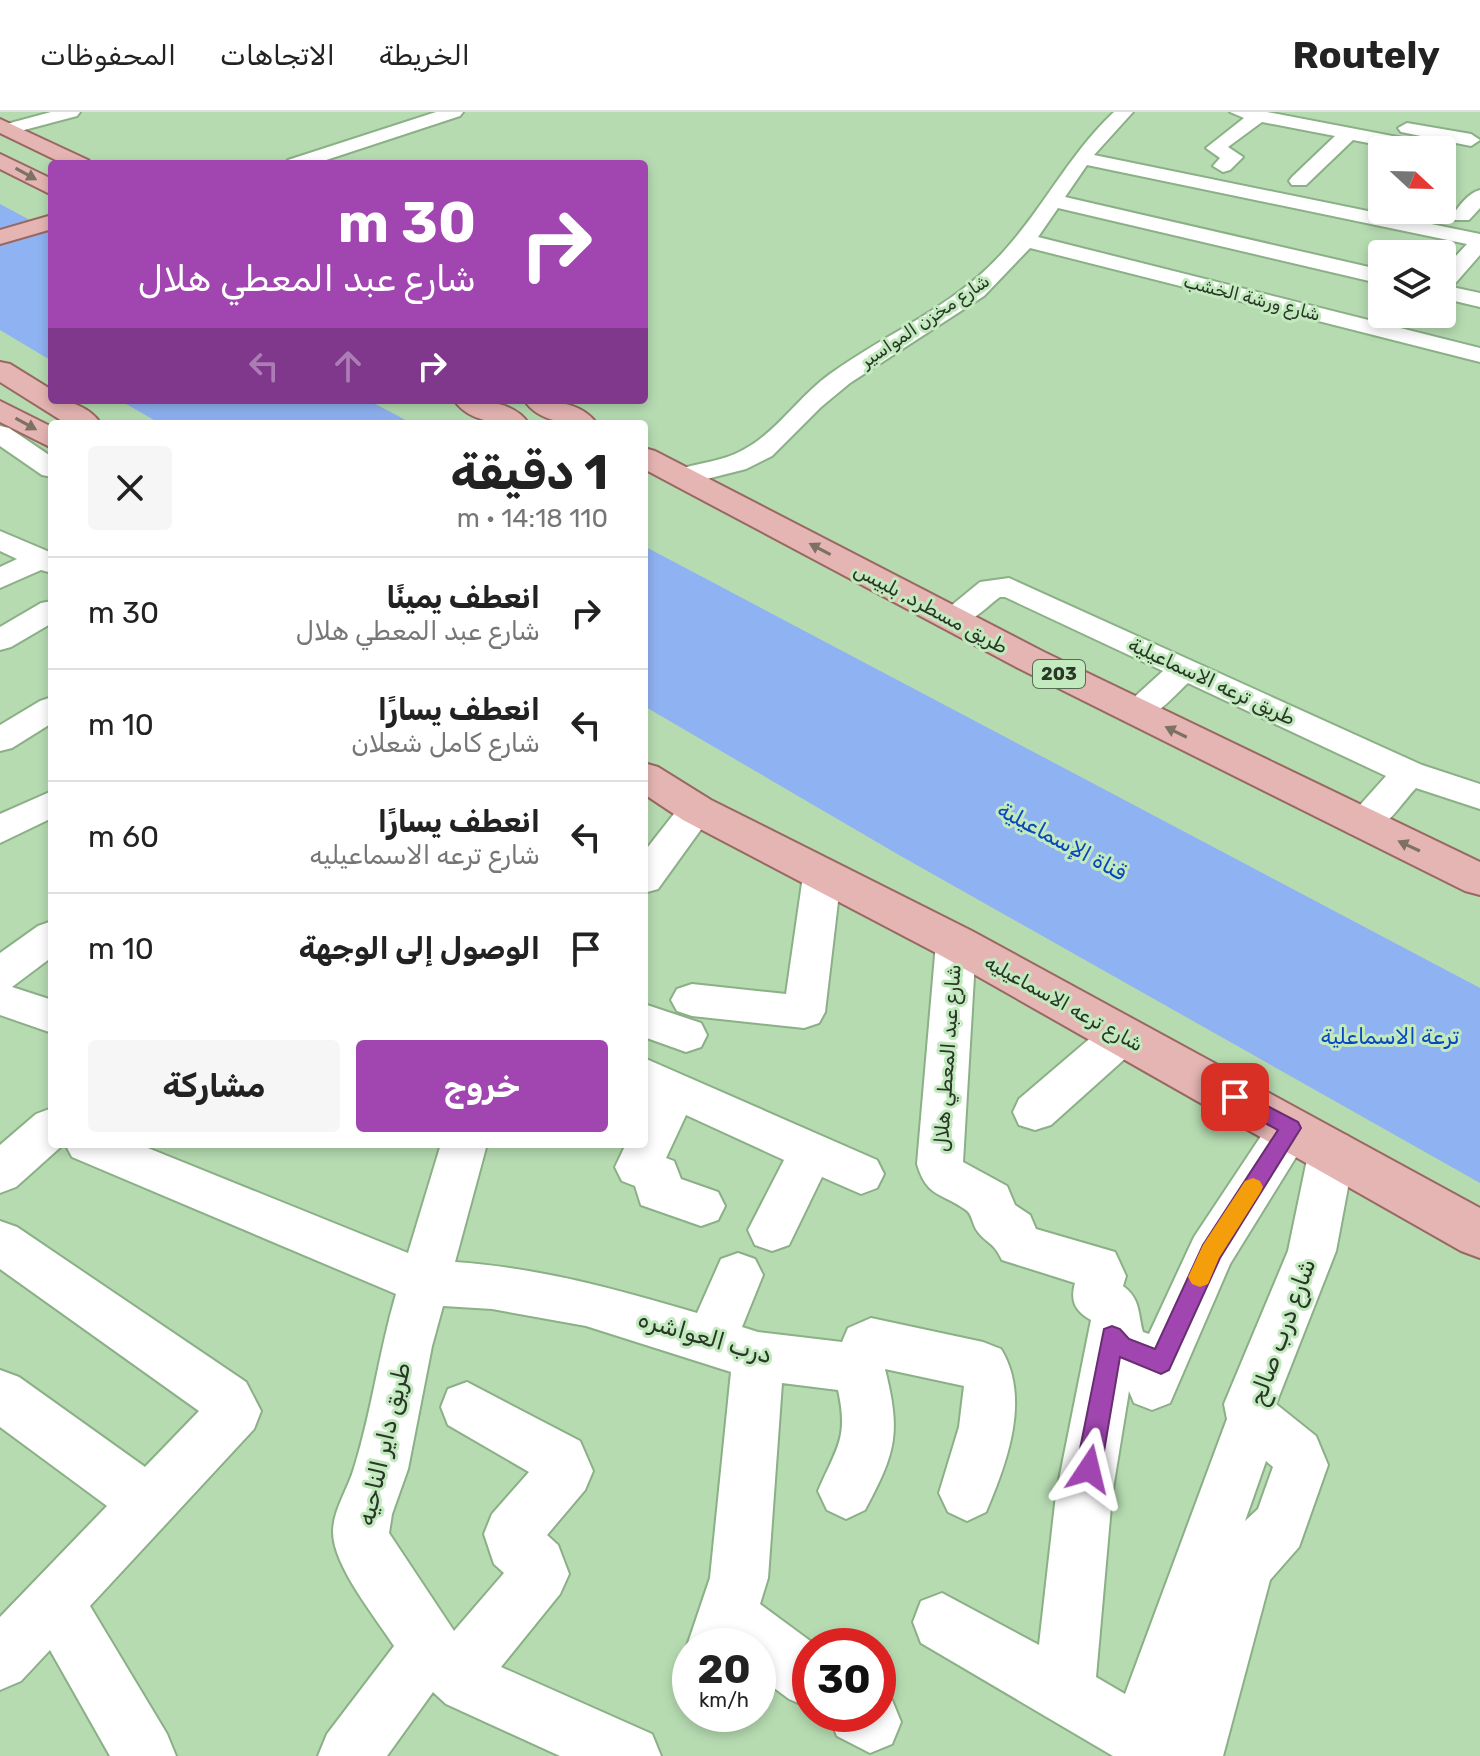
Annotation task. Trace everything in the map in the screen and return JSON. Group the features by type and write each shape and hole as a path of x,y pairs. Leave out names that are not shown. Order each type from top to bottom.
{"main road":[{"path":"3,130 50,160"},
{"path":"3,130 72,160"},
{"path":"0,160 48,186"},
{"path":"0,240 48,225"},
{"path":"0,370 48,400"},
{"path":"55,404 81,420"},
{"path":"476,404 507,420"},
{"path":"544,404 575,420"},
{"path":"0,410 48,437"},
{"name":"طريق مسطرد, بلبيس","path":"648,459 951,619 1480,880"},
{"name":"طريق مسطرد, بلبيس","path":"648,492 1241,794 1480,909"},
{"name":"شارع ترعه الاسماعيليه","path":"648,779 697,810 956,943 1480,1235"}],"street":[{"path":"3,130 71,112"},
{"path":"307,160 454,112"},
{"name":"شارع مخزن المواسير","path":"683,477 703,469 732,465 756,454 820,394 983,284 1025,240 1083,158 1124,112"},
{"path":"1239,112 1368,137"},
{"path":"1220,289 1262,241 1294,187 1349,133 1357,112"},
{"path":"1410,112 1466,138 1480,159"},
{"path":"1223,166 1233,157 1215,148 1259,116"},
{"path":"1349,133 1379,123 1466,138"},
{"path":"1083,158 1123,145"},
{"path":"1083,158 1294,187 1326,187"},
{"path":"1083,158 1249,213"},
{"path":"1195,160 1253,172"},
{"path":"1294,187 1352,212 1478,247 1456,270"},
{"path":"1471,218 1480,196"},
{"path":"1049,208 1321,248 1368,268"},
{"path":"1274,303 1352,212"},
{"name":"شارع ورشة الخشب","path":"1025,240 1274,303 1368,317"},
{"path":"1345,313 1368,287"},
{"path":"1456,294 1480,300"},
{"path":"1419,328 1480,355"},
{"path":"1432,328 1480,338"},
{"path":"0,434 48,466"},
{"path":"0,540 46,561"},
{"path":"0,579 46,561"},
{"name":"طريق ترعه الاسماعيلية","path":"951,619 991,589 1009,587 1409,773 1480,797"},
{"path":"0,640 48,613"},
{"path":"1135,712 1185,669"},
{"path":"0,740 48,710"},
{"path":"1362,824 1409,773"},
{"path":"0,830 48,805"},
{"path":"648,874 697,810"},
{"path":"664,1023 804,1012 822,876"},
{"name":"شارع عبد المعطي هلال","path":"956,943 940,1164 943,1174 990,1200 995,1218 1013,1230 1019,1245 1098,1268 1101,1276 1096,1297 1110,1305 1117,1314 1112,1337"},
{"path":"26,997 48,945"},
{"path":"1035,1112 1123,1035"},
{"path":"648,1078 861,1174"},
{"path":"648,1104 664,1113 648,1146"},
{"path":"1112,1337 1157,1374 1211,1252 1311,1139"},
{"name":"شارع درب صالح","path":"1166,1750 1253,1420 1250,1404 1312,1251 1311,1139"},
{"path":"3,1167 48,1140"},
{"name":"درب العواشره","path":"100,1148 423,1282 492,1287 586,1303 734,1349 852,1368 858,1365"},
{"name":"طريق داير الناحيه","path":"463,1148 406,1346 381,1469 364,1514 361,1533 365,1549 443,1661 485,1692 630,1756"},
{"path":"647,1148 638,1167 658,1175 658,1191 701,1206"},
{"path":"772,1230 811,1152"},
{"path":"0,1242 234,1407 232,1416 149,1503 19,1631 145,1756"},
{"path":"723,1628 739,1578 734,1349 738,1275"},
{"path":"1064,1693 1084,1495 1112,1337"},
{"path":"846,1491 866,1456 872,1423 858,1365 866,1345 871,1342 986,1368 991,1378 985,1431 967,1493"},
{"path":"0,1395 149,1503"},
{"path":"349,1756 443,1661 540,1574 538,1565 514,1544 512,1534 566,1471 561,1460 467,1407"},
{"path":"942,1622 1166,1750"}],"water":[{"path":"0,204 48,230 48,359 0,330"},
{"path":"126,404 376,404 406,420 154,420"},
{"name":"ترعة الاسماعلية","path":"648,548 1480,988 1480,1183 899,855 648,708"}],"slow traffic":[{"path":"1200,1277 1211,1252 1253,1187"}],"route":[{"path":"1089,1469 1112,1337 1121,1347 1161,1363 1211,1252 1291,1128 1235,1097"}],"water label":[{"name":"قناة الإسماعيلية","path":"1062,841"}]}
